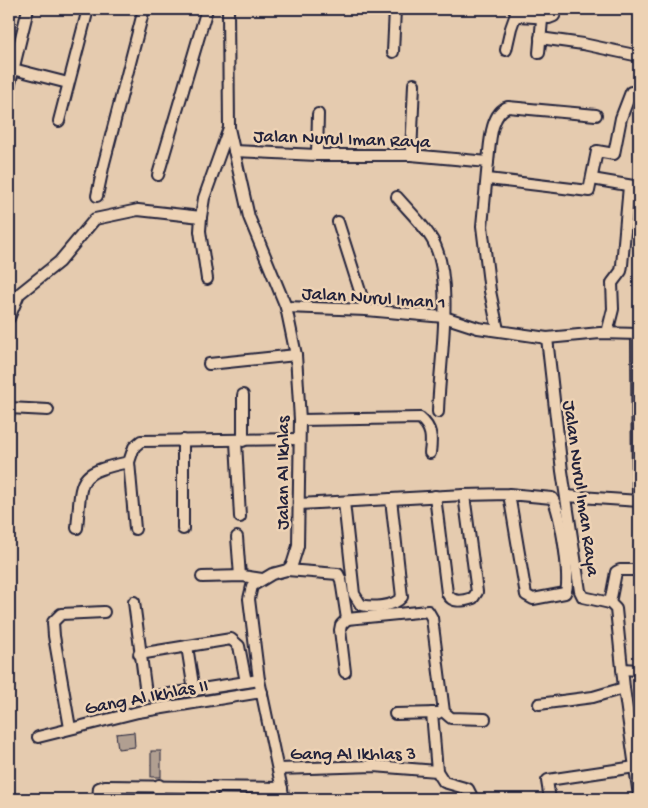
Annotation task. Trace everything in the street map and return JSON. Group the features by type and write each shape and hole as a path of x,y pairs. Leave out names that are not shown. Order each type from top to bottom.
{"street":[{"path":"9,87 28,9"},
{"path":"59,122 88,9"},
{"path":"97,196 144,9"},
{"path":"158,175 206,9"},
{"path":"207,279 200,231 201,217 204,198 229,128 228,9"},
{"path":"393,52 394,9"},
{"path":"506,50 515,11 554,16 556,9"},
{"path":"538,53 542,13"},
{"path":"540,38 583,44 639,56"},
{"path":"13,69 68,83"},
{"path":"411,155 414,84"},
{"path":"488,179 587,191 592,179 597,151 614,154 622,118 631,92 639,95"},
{"path":"498,330 490,291 482,212 488,179 488,162 493,131 499,111 508,107 596,115"},
{"path":"318,114 318,155"},
{"name":"Jalan Al Ikhlas","path":"229,128 248,217 286,307 296,355 300,420 298,439 299,504 296,554 287,570"},
{"name":"Jalan Nurul Iman Raya","path":"234,151 318,155 411,155 488,162"},
{"path":"592,179 634,186 621,271 612,283 614,308 607,333"},
{"path":"397,197 433,241 441,263 444,316 438,412"},
{"path":"9,318 19,294 59,262 95,219 138,210 201,217"},
{"path":"338,222 366,310"},
{"name":"Jalan Nurul Iman 1","path":"286,307 366,310 444,316 478,328 547,338 607,333 638,334"},
{"path":"566,496 639,501 638,334"},
{"name":"Jalan Nurul Iman Raya","path":"547,338 566,496 581,594 585,598 610,603"},
{"path":"209,364 296,355"},
{"path":"240,517 242,395"},
{"path":"9,408 48,410"},
{"path":"300,420 420,418 426,423 430,431 430,453"},
{"path":"135,529 129,462 134,447 141,441 298,439"},
{"path":"183,440 183,529"},
{"path":"77,528 82,486 85,477 91,472 129,462"},
{"path":"299,504 464,495 509,494 546,497 555,502 568,582 565,593 533,599 526,596 509,494"},
{"path":"435,496 447,593 455,601 473,598 477,592 464,495"},
{"path":"344,502 354,594 361,605 368,606 394,603 402,598 391,499"},
{"path":"237,537 240,576"},
{"path":"284,799 259,680 249,598 252,586 262,579 287,570 338,574 342,580 347,619"},
{"path":"635,799 639,797 635,766 636,754 624,688 617,614 610,603 616,572 620,570 639,570"},
{"path":"202,577 240,576 262,579"},
{"path":"134,602 139,654 146,694 152,696 194,691 259,680"},
{"path":"345,672 340,630 341,625 347,619 423,610 430,613 444,712 451,718 486,719"},
{"path":"70,728 53,622 61,614 104,612"},
{"path":"139,654 227,640 235,641 239,646 246,682"},
{"path":"187,646 194,691"},
{"path":"622,669 639,670"},
{"path":"539,704 593,697 624,688"},
{"name":"Gang Al Ikhlas II","path":"38,737 138,712 262,692"},
{"path":"395,714 444,712"},
{"path":"432,713 437,771"},
{"name":"Gang Al Ikhlas 3","path":"278,770 374,766 437,771 444,782 468,789 473,799"},
{"path":"550,799 548,780 635,766"},
{"path":"98,799 98,791 101,786 159,785 282,788"},
{"path":"159,785 159,799"},
{"path":"211,799 212,786"}],"building":[{"path":"134,732 135,747 118,749 116,734"},
{"path":"151,751 161,751 161,777 151,777"},
{"path":"105,793 119,793 119,799 105,799"}]}
